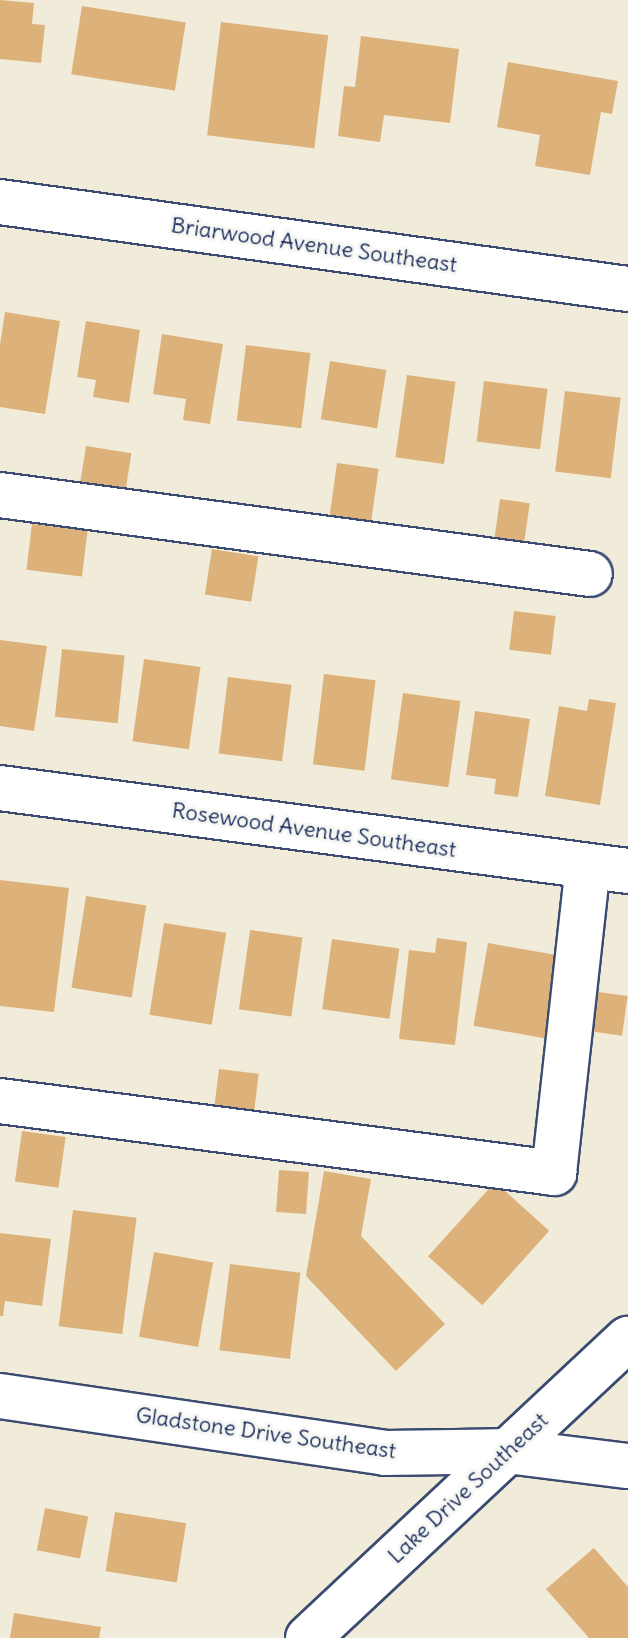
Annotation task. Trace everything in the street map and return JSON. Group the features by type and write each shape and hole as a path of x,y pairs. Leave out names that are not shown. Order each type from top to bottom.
{"street":[{"name":"Briarwood Avenue Southeast","path":"0,202 628,289"},
{"path":"0,495 590,574"},
{"name":"Rosewood Avenue Southeast","path":"0,788 608,869"},
{"path":"0,1101 554,1173 608,869"},
{"name":"Lake Drive Southeast","path":"308,1638 628,1339"},
{"name":"Gladstone Drive Southeast","path":"0,1396 385,1453 507,1451 628,1466"}],"building":[{"path":"0,0 34,3 32,24 45,25 41,63 0,59"},
{"path":"82,6 186,22 175,91 71,74"},
{"path":"221,22 328,35 314,148 207,135"},
{"path":"361,36 459,49 450,123 384,115 380,142 338,136 344,86 355,87"},
{"path":"508,62 618,81 612,114 601,112 590,175 535,166 540,135 497,127"},
{"path":"5,312 60,321 45,414 0,407 0,345"},
{"path":"86,321 140,330 129,403 93,397 96,380 77,377"},
{"path":"162,334 223,344 210,424 183,420 186,399 153,394"},
{"path":"246,345 311,353 301,428 237,420"},
{"path":"330,361 386,370 377,428 321,419"},
{"path":"407,375 456,382 444,464 395,457"},
{"path":"484,381 548,389 540,449 477,442"},
{"path":"565,391 621,398 611,478 555,471"},
{"path":"86,446 131,453 125,494 80,486"},
{"path":"337,463 379,469 371,521 330,515"},
{"path":"500,499 530,503 524,547 494,543"},
{"path":"32,524 88,531 82,576 26,570"},
{"path":"212,549 258,556 251,602 205,594"},
{"path":"514,611 556,616 551,655 509,650"},
{"path":"0,640 47,646 34,731 0,726"},
{"path":"62,649 125,656 118,723 55,717"},
{"path":"144,659 200,667 189,749 132,741"},
{"path":"324,674 376,680 365,771 313,764"},
{"path":"228,677 292,685 282,761 219,753"},
{"path":"403,693 460,701 448,787 391,779"},
{"path":"589,699 616,703 600,805 545,796 559,706 587,711"},
{"path":"475,711 530,719 518,797 494,794 496,779 466,775"},
{"path":"0,880 69,888 54,1012 0,1006"},
{"path":"86,896 146,906 132,997 71,988"},
{"path":"164,923 226,933 212,1025 149,1015"},
{"path":"250,930 302,937 291,1017 239,1009"},
{"path":"437,938 467,942 455,1045 399,1039 409,950 435,953"},
{"path":"332,939 399,948 389,1019 322,1009"},
{"path":"488,943 562,956 547,1039 473,1026"},
{"path":"584,990 628,996 622,1036 578,1030"},
{"path":"219,1069 259,1074 254,1113 214,1108"},
{"path":"22,1131 66,1137 58,1188 15,1182"},
{"path":"279,1170 309,1172 306,1214 276,1212"},
{"path":"324,1171 371,1179 361,1236 445,1324 396,1371 306,1276"},
{"path":"495,1182 549,1231 482,1305 428,1256"},
{"path":"73,1210 137,1218 122,1334 59,1326"},
{"path":"0,1233 51,1239 42,1306 5,1301 3,1316 0,1316"},
{"path":"154,1252 213,1262 198,1347 139,1337"},
{"path":"230,1264 300,1273 290,1359 219,1350"},
{"path":"45,1508 88,1516 80,1559 37,1550"},
{"path":"115,1512 186,1523 177,1583 106,1571"},
{"path":"594,1548 628,1587 628,1638 589,1638 546,1589"},
{"path":"14,1613 101,1627 99,1638 10,1638"}]}
